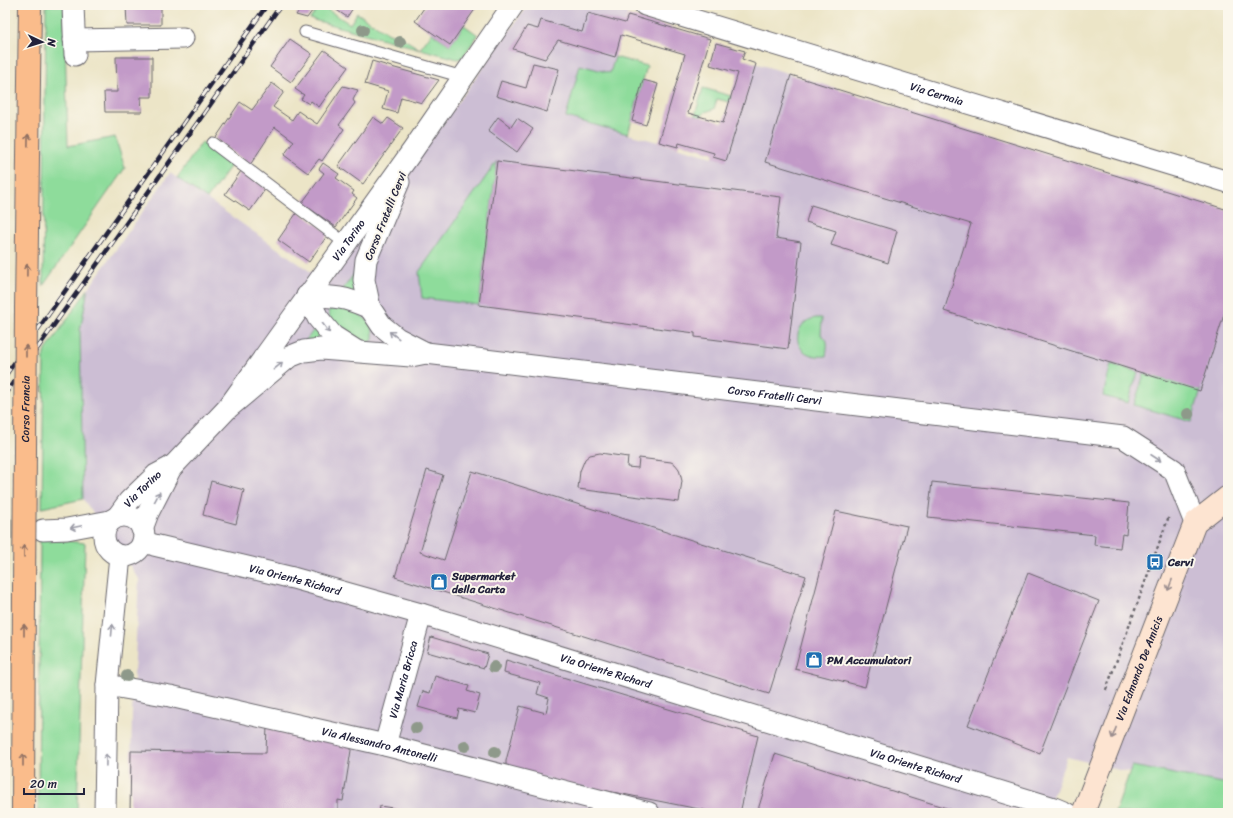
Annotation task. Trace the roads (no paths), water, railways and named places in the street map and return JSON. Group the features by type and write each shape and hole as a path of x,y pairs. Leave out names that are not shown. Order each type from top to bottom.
{"main road":[{"name":"Corso Francia","path":"23,813 26,309 30,5"}],"street":[{"path":"73,5 74,48 183,38"},
{"name":"Via Torino","path":"172,466 148,513 143,535 136,551 131,554 120,556 109,550 105,544 104,531 129,501 156,475 172,466 227,409 413,150 513,5"},
{"name":"Via Cernaia","path":"645,5 1228,182"},
{"name":"Corso Fratelli Cervi","path":"413,150 366,260 364,280 370,308 382,326 397,338 426,353"},
{"path":"307,296 333,296 351,300 370,308"},
{"name":"Corso Fratelli Cervi","path":"307,296 318,318 333,336 355,351"},
{"name":"Corso Fratelli Cervi","path":"227,409 289,357 304,351 321,349 411,356 426,353 1123,437 1174,470 1195,523"},
{"path":"1195,523 1228,497"},
{"name":"Via Torino","path":"43,530 67,529 130,517 135,519 143,535"},
{"name":"Via Edmondo De Amicis","path":"1083,813 1195,523"},
{"name":"Via Oriente Richard","path":"143,535 154,545 294,578 420,614 1054,808 1066,813"},
{"path":"105,813 107,685 120,556"},
{"name":"Via Maria Bricca","path":"385,745 420,614"},
{"name":"Via Alessandro Antonelli","path":"107,685 170,696 385,745 649,813"}],"lane":[{"path":"305,32 463,77"},
{"path":"213,143 345,243"}],"tunnel":[{"path":"5,529 42,530"}],"railway":[{"path":"5,376 267,5"},
{"path":"5,394 281,5"}],"place":[{"name":"Cervi","path":"1155,562"},
{"name":"Supermarket della Carta","path":"439,582"},
{"name":"PM Accumulatori","path":"814,660"}]}
